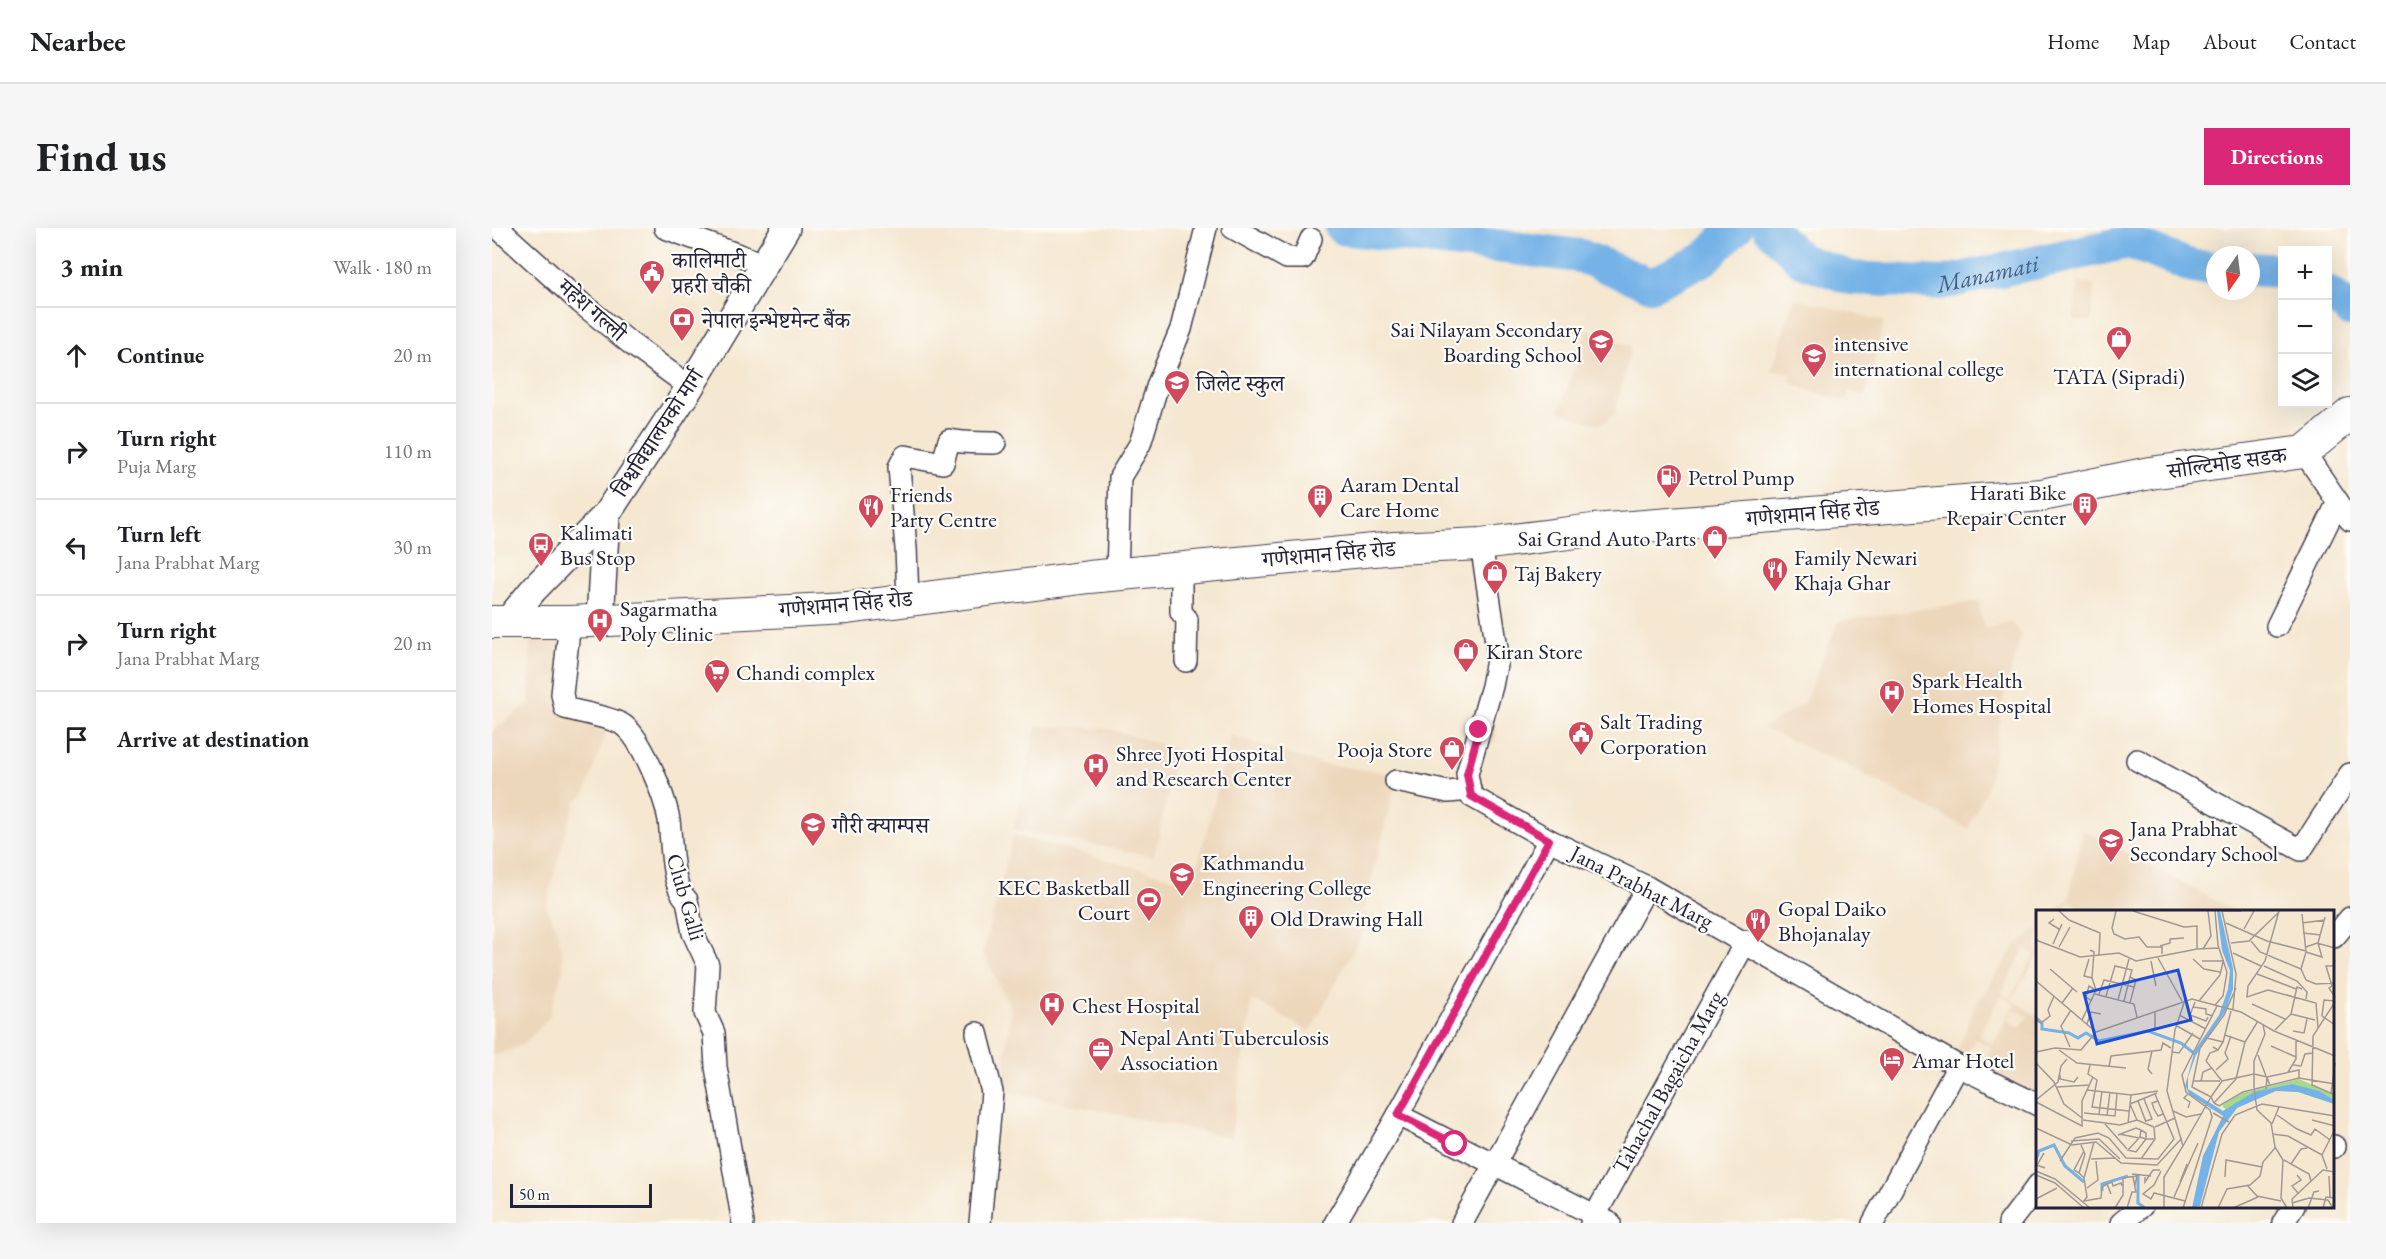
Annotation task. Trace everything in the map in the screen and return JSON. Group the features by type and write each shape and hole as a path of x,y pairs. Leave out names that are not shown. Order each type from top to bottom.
{"highway":[{"path":"2304,452 2350,414"},
{"name":"सोल्टिमोड सडक","path":"2150,473 2304,452"},
{"name":"गणेशमान सिंह रोड","path":"500,622 585,621 847,608 1180,568 1395,548 1481,544 1593,530 2042,495 2150,473"}],"main road":[{"name":"विश्वविद्यालयको मार्ग","path":"500,622 606,514 690,387 786,228"},
{"path":"585,621 606,514"}],"street":[{"name":"महेश गल्ली","path":"498,228 581,303 690,387"},
{"path":"665,228 764,264"},
{"path":"1117,574 1120,477 1140,444 1158,384 1181,329 1206,228"},
{"path":"1233,228 1287,258 1303,258 1311,239"},
{"path":"908,599 899,467 905,456 943,463 949,440 968,444 995,443"},
{"path":"2304,452 2350,520"},
{"path":"2277,626 2338,502"},
{"path":"1396,781 1448,792 1470,790 1467,774 1492,686 1498,655 1481,544"},
{"path":"1180,568 1181,612 1187,619 1186,661"},
{"name":"Club Galli","path":"585,621 562,694 565,708 622,724 633,737 656,775 668,817 674,873 683,897 687,900 693,933 708,965 705,1013 714,1034 716,1067 743,1223"},
{"path":"2137,760 2301,850 2350,774"},
{"name":"Jana Prabhat Marg","path":"1470,790 1471,796 1549,840 1647,887 1746,941 1958,1066 2036,1104"},
{"path":"1335,1223 1398,1115 1549,840"},
{"path":"1462,1223 1647,887"},
{"path":"2335,936 2350,918"},
{"name":"Tahachal Bagaicha Marg","path":"1599,1220 1746,941"},
{"path":"977,1033 992,1092 980,1223"},
{"path":"1873,1223 1958,1066"},
{"path":"1398,1115 1599,1220"},
{"path":"2009,1223 2036,1188"},
{"path":"2121,1223 2140,1208"},
{"path":"2283,1223 2293,1208"}],"shaded area":[{"path":"2077,283 2094,285 2091,322 2074,320"},
{"path":"1794,298 1884,321 1866,396 1849,391 1847,402 1789,382 1791,374 1772,370"},
{"name":"Sai Nilayam Secondary Boarding School","path":"1587,330 1631,347 1614,416 1599,425 1559,411"},
{"name":"Spark Health Homes Hospital","path":"1980,601 1980,613 1986,629 2010,621 2021,635 2003,699 1989,783 1968,829 1852,768 1763,728 1804,703 1838,621"},
{"path":"570,622 579,720 607,731 585,794 576,802 564,836 546,907 556,926 562,949 563,969 549,1017 537,1032 520,1046 492,1057 492,731 529,703 530,627"},
{"name":"Shree Jyoti Hospital and Research Center","path":"1036,726 1106,728 1177,749 1154,857 1014,829"},
{"name":"Kathmandu Engineering College","path":"1231,735 1320,764 1398,774 1363,912 1371,917 1310,1032 1252,1000 1231,1138 1005,1091 1006,1047 1011,1009 983,953 1013,835 1193,883"},
{"name":"Jana Prabhat Secondary School","path":"2083,830 2233,910 2084,910 2069,901 2064,910 2057,910 2069,898"},
{"path":"2036,929 2036,958 2012,1000 2036,1015 2036,1102 1954,1059 1975,1006 2016,944","holes":["2025,948 2035,954 2010,998 2001,993","2001,996 2015,1005 1993,1044 1978,1036","2014,1009 2028,1016 2021,1027 2008,1021","1975,1039 1991,1047 1983,1063 1967,1054"]}],"waterway":[{"name":"Manamati","path":"1342,228 1581,256 1651,285 1704,259 1736,228"},
{"name":"Manamati","path":"1769,228 1801,260 1851,278 1942,283 2129,242 2193,267 2206,268"},
{"name":"Manamati","path":"2260,270 2278,271"},
{"name":"Manamati","path":"2332,296 2350,310"}],"place":[{"name":"कालिमाटी प्रहरी चौकी","path":"652,296"},
{"name":"नेपाल इन्भेष्टमेन्ट बैंक","path":"682,343"},
{"name":"TATA (Sipradi)","path":"2119,362"},
{"name":"Sai Nilayam Secondary Boarding School","path":"1601,365"},
{"name":"intensive international college","path":"1814,379"},
{"name":"जिलेट स्कुल","path":"1177,406"},
{"name":"Petrol Pump","path":"1669,500"},
{"name":"Aaram Dental Care Home","path":"1320,520"},
{"name":"Harati Bike Repair Center","path":"2085,528"},
{"name":"Friends Party Centre","path":"871,530"},
{"name":"Sai Grand Auto Parts","path":"1715,561"},
{"name":"Kalimati Bus Stop","path":"541,568"},
{"name":"Family Newari Khaja Ghar","path":"1775,593"},
{"name":"Taj Bakery","path":"1495,596"},
{"name":"Sagarmatha Poly Clinic","path":"600,644"},
{"name":"Kiran Store","path":"1466,674"},
{"name":"Chandi complex","path":"717,695"},
{"name":"Spark Health Homes Hospital","path":"1892,716"},
{"name":"Salt Trading Corporation","path":"1581,757"},
{"name":"Pooja Store","path":"1452,772"},
{"name":"Shree Jyoti Hospital and Research Center","path":"1096,789"},
{"name":"गौरी क्याम्पस","path":"813,848"},
{"name":"Jana Prabhat Secondary School","path":"2111,864"},
{"name":"Kathmandu Engineering College","path":"1182,898"},
{"name":"KEC Basketball Court","path":"1149,923"},
{"name":"Old Drawing Hall","path":"1251,941"},
{"name":"Gopal Daiko Bhojanalay","path":"1758,944"},
{"name":"Chest Hospital","path":"1052,1028"},
{"name":"Nepal Anti Tuberculosis Association","path":"1101,1073"},
{"name":"Amar Hotel","path":"1892,1083"}],"route":[{"path":"1455,1144 1398,1115 1549,840 1471,796 1467,774 1479,730"}]}
